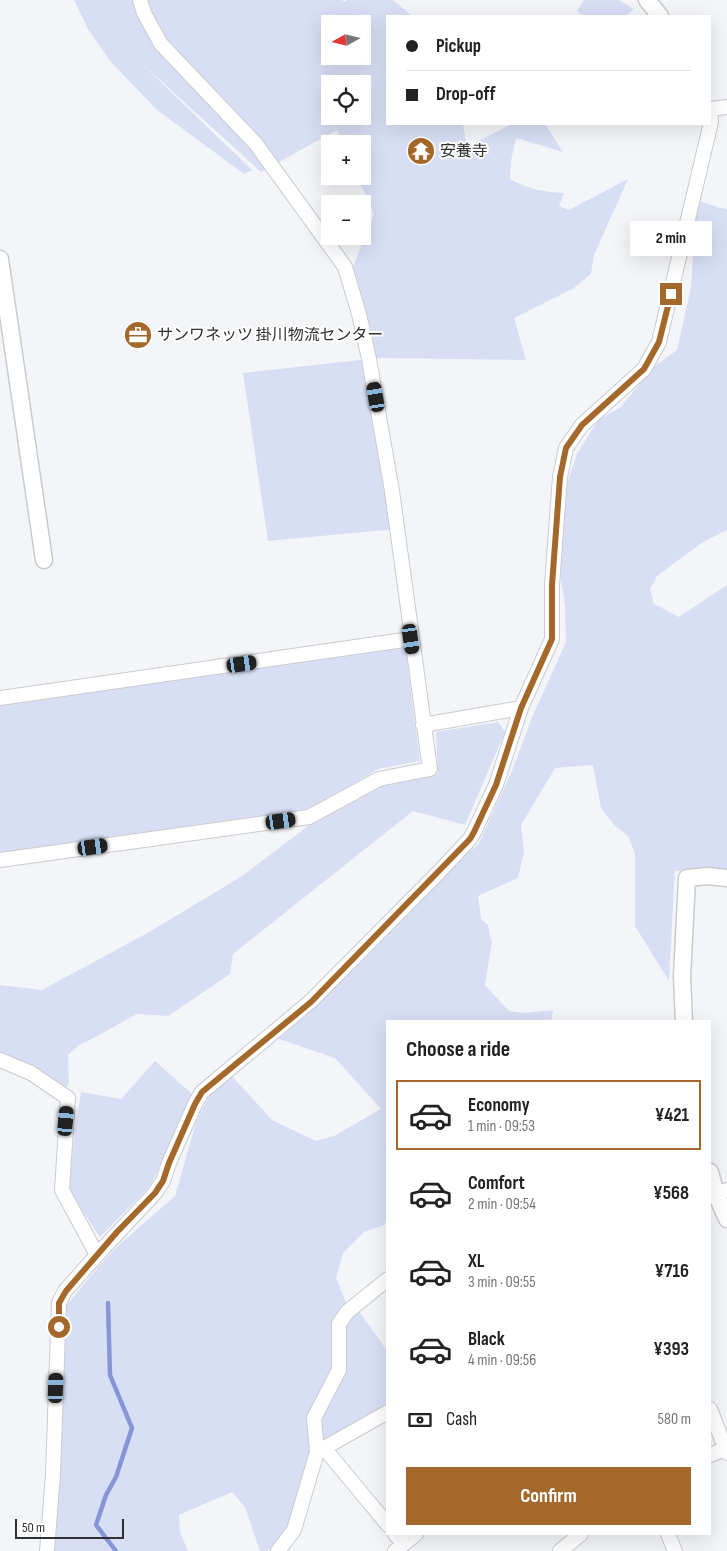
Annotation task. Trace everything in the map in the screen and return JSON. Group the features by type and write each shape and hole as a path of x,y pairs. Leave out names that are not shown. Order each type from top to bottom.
{"street":[{"path":"0,860 309,817 379,779 430,769 392,491 369,359 359,314 345,267 256,144 161,44 144,13 140,0"},
{"path":"647,0 659,15"},
{"path":"711,110 727,107"},
{"path":"47,1551 53,1474 59,1303 66,1291 97,1255 155,1193 163,1181 169,1163 202,1092 311,1002 470,839 496,785 521,708 552,639 552,585 560,477 566,448 582,425 644,369 659,342 712,122 711,116"},
{"path":"0,260 44,560"},
{"path":"0,698 411,639"},
{"path":"423,724 521,708"},
{"path":"684,1020 682,977 687,878 707,876 727,878"},
{"path":"0,1060 32,1073 68,1098 62,1190 97,1255"},
{"path":"711,1175 727,1219"},
{"path":"278,1551 294,1530 320,1450 314,1418 339,1370 339,1324 346,1312 386,1281"},
{"path":"711,1412 726,1450 711,1455"},
{"path":"320,1450 386,1413"},
{"path":"320,1450 386,1523"},
{"path":"398,1543 414,1535"},
{"path":"560,1551 580,1535"},
{"path":"668,1535 675,1551"}],"shaded area":[{"path":"74,0 342,0 345,2 347,0 393,0 411,15 386,15 386,125 463,125 467,147 510,125 546,125 563,152 516,138 511,161 510,179 536,189 564,193 559,206 569,210 628,179 594,255 591,274 574,288 514,318 526,360 375,358 352,269 362,245 371,245 371,222 374,214 371,207 371,195 366,195 361,185 371,185 371,135 339,135 337,130 328,135 321,135 321,139 261,172 138,60 252,170 244,174 157,110 111,62 88,29"},
{"path":"584,0 619,0 634,9 627,15 583,15 577,11"},
{"path":"697,200 727,209 727,530 703,542 657,576 650,589 654,604 679,617 727,585 727,869 675,870 669,981 635,926 635,853 628,836 614,825 601,808 593,765 555,768 521,825 524,852 518,878 478,896 481,919 488,925 492,941 485,985 509,1011 525,1013 553,1010 551,1020 386,1020 386,1220 384,1225 364,1232 343,1253 336,1278 348,1308 358,1310 386,1349 386,1405 317,1452 296,1523 268,1551 260,1551 245,1507 232,1492 179,1515 180,1532 188,1551 50,1551 67,1305 98,1267 120,1244 175,1196 196,1122 210,1094 231,1075 272,1120 316,1141 334,1136 381,1109 335,1058 276,1038 285,1034 423,886 478,845 512,771 533,715 566,642 565,606 558,558 565,489 577,454 598,420 621,407 652,368 677,350 691,287"},
{"path":"369,359 397,529 268,541 243,373"},
{"path":"400,646 406,653 420,761 378,769 303,814 0,853 0,703"},
{"path":"498,722 505,732 465,825 413,811 233,954 230,974 168,1016 137,1014 79,1045 68,1055 69,1084 63,1090 0,1056 0,985 42,990 151,931 242,876 312,823 382,785 438,774 436,732"},
{"path":"155,1061 192,1094 151,1185 100,1237 69,1191 74,1136 81,1092 121,1099"}],"waterway":[{"path":"108,1303 110,1375 132,1428 116,1477 106,1495 96,1525 116,1551"}],"place":[{"name":"安養寺","path":"421,151"},
{"name":"サンワネッツ 掛川物流センター","path":"138,335"}],"route":[{"path":"59,1327 59,1303 66,1291 117,1232 155,1193 163,1181 169,1163 202,1092 311,1002 470,839 496,785 521,708 552,639 552,585 560,477 566,448 582,425 644,369 659,342 671,294"}]}
